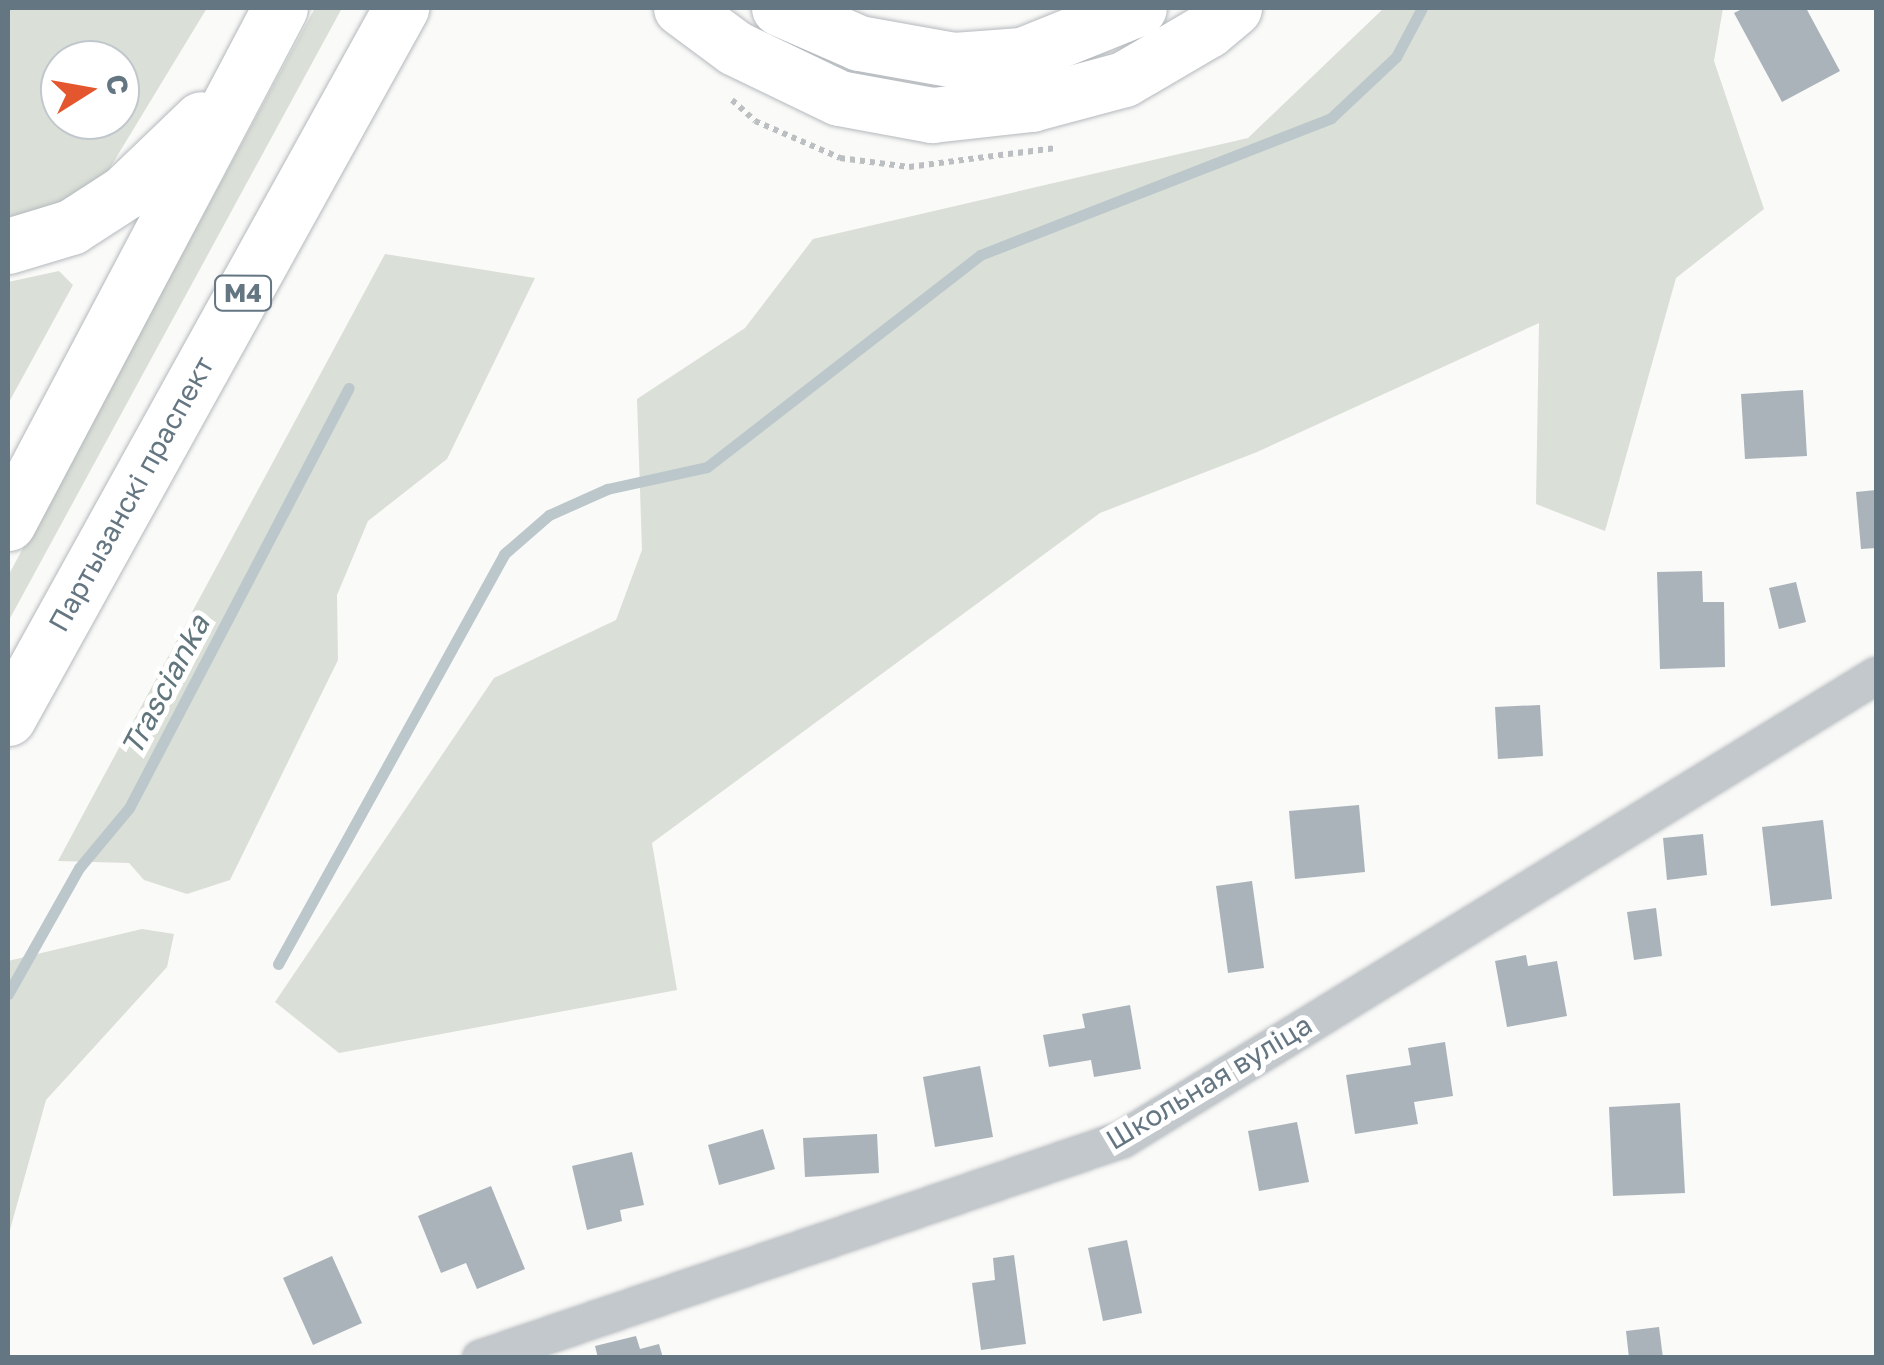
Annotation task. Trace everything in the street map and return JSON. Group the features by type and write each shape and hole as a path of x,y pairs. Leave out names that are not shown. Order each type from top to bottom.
{"highway":[{"path":"8,523 280,8"},
{"name":"Партызанскі праспект","path":"8,718 401,8"},
{"path":"681,8 735,48 839,98 932,114 1032,104 1124,79 1208,30 1234,8"},
{"path":"779,8 859,43 954,60 1022,55 1139,8"},
{"path":"8,246 72,226 125,192 171,152 250,64"}],"street":[{"name":"Школьная вуліца","path":"480,1358 1122,1139 1876,675"}],"shaded area":[{"path":"8,8 207,8 140,118 140,40 40,40 40,140 127,140 108,171 61,210 8,227"},
{"path":"315,8 342,8 8,622 8,576"},
{"path":"1384,8 1723,8 1714,61 1764,209 1676,278 1605,531 1536,504 1539,323 1257,452 1100,513 652,843 677,990 339,1053 275,1002 494,678 616,620 642,550 637,399 745,328 813,239 1248,138"},
{"path":"385,254 535,278 447,459 368,521 337,595 338,660 230,880 187,894 144,880 129,863 58,861"},
{"path":"59,271 73,285 8,404 8,282"},
{"path":"142,929 174,934 167,967 46,1100 8,1237 8,961"}],"building":[{"path":"1744,8 1806,8 1840,71 1782,102 1734,13"},
{"path":"1803,390 1807,456 1745,459 1741,394"},
{"path":"1876,490 1876,548 1861,549 1856,492"},
{"path":"1702,571 1703,602 1724,602 1725,667 1660,669 1657,572"},
{"path":"1796,582 1806,622 1779,629 1769,588"},
{"path":"1540,705 1543,756 1498,759 1495,707"},
{"path":"1359,805 1365,872 1295,879 1289,811"},
{"path":"1823,820 1832,899 1771,906 1762,827"},
{"path":"1703,834 1707,875 1667,880 1663,838"},
{"path":"1252,881 1264,968 1228,973 1216,886"},
{"path":"1656,908 1662,956 1634,960 1627,912"},
{"path":"1526,955 1528,966 1557,961 1567,1016 1507,1027 1495,961"},
{"path":"1130,1005 1141,1069 1094,1077 1091,1060 1049,1067 1043,1035 1085,1028 1082,1014"},
{"path":"1445,1042 1453,1096 1414,1102 1418,1124 1355,1134 1346,1075 1411,1065 1408,1048"},
{"path":"980,1066 993,1137 935,1147 923,1077"},
{"path":"1680,1103 1685,1193 1613,1196 1609,1107"},
{"path":"1297,1122 1309,1182 1259,1191 1248,1131"},
{"path":"763,1129 775,1169 719,1185 708,1145"},
{"path":"877,1134 879,1173 805,1177 803,1138"},
{"path":"632,1152 644,1205 620,1210 622,1221 587,1230 572,1166"},
{"path":"491,1186 525,1269 477,1289 466,1263 441,1273 418,1216"},
{"path":"1127,1240 1142,1313 1103,1321 1088,1248"},
{"path":"1014,1255 1026,1344 981,1350 972,1283 995,1280 993,1258"},
{"path":"332,1256 362,1323 313,1345 283,1278"},
{"path":"1659,1327 1663,1358 1629,1358 1626,1331"},
{"path":"636,1336 640,1349 659,1344 663,1358 598,1358 595,1346"}],"waterway":[{"path":"278,964 504,554 549,515 607,489 707,467 980,255 1331,118 1396,57 1422,8"},
{"name":"Trascianka","path":"8,994 79,868 129,808 349,388"}]}
